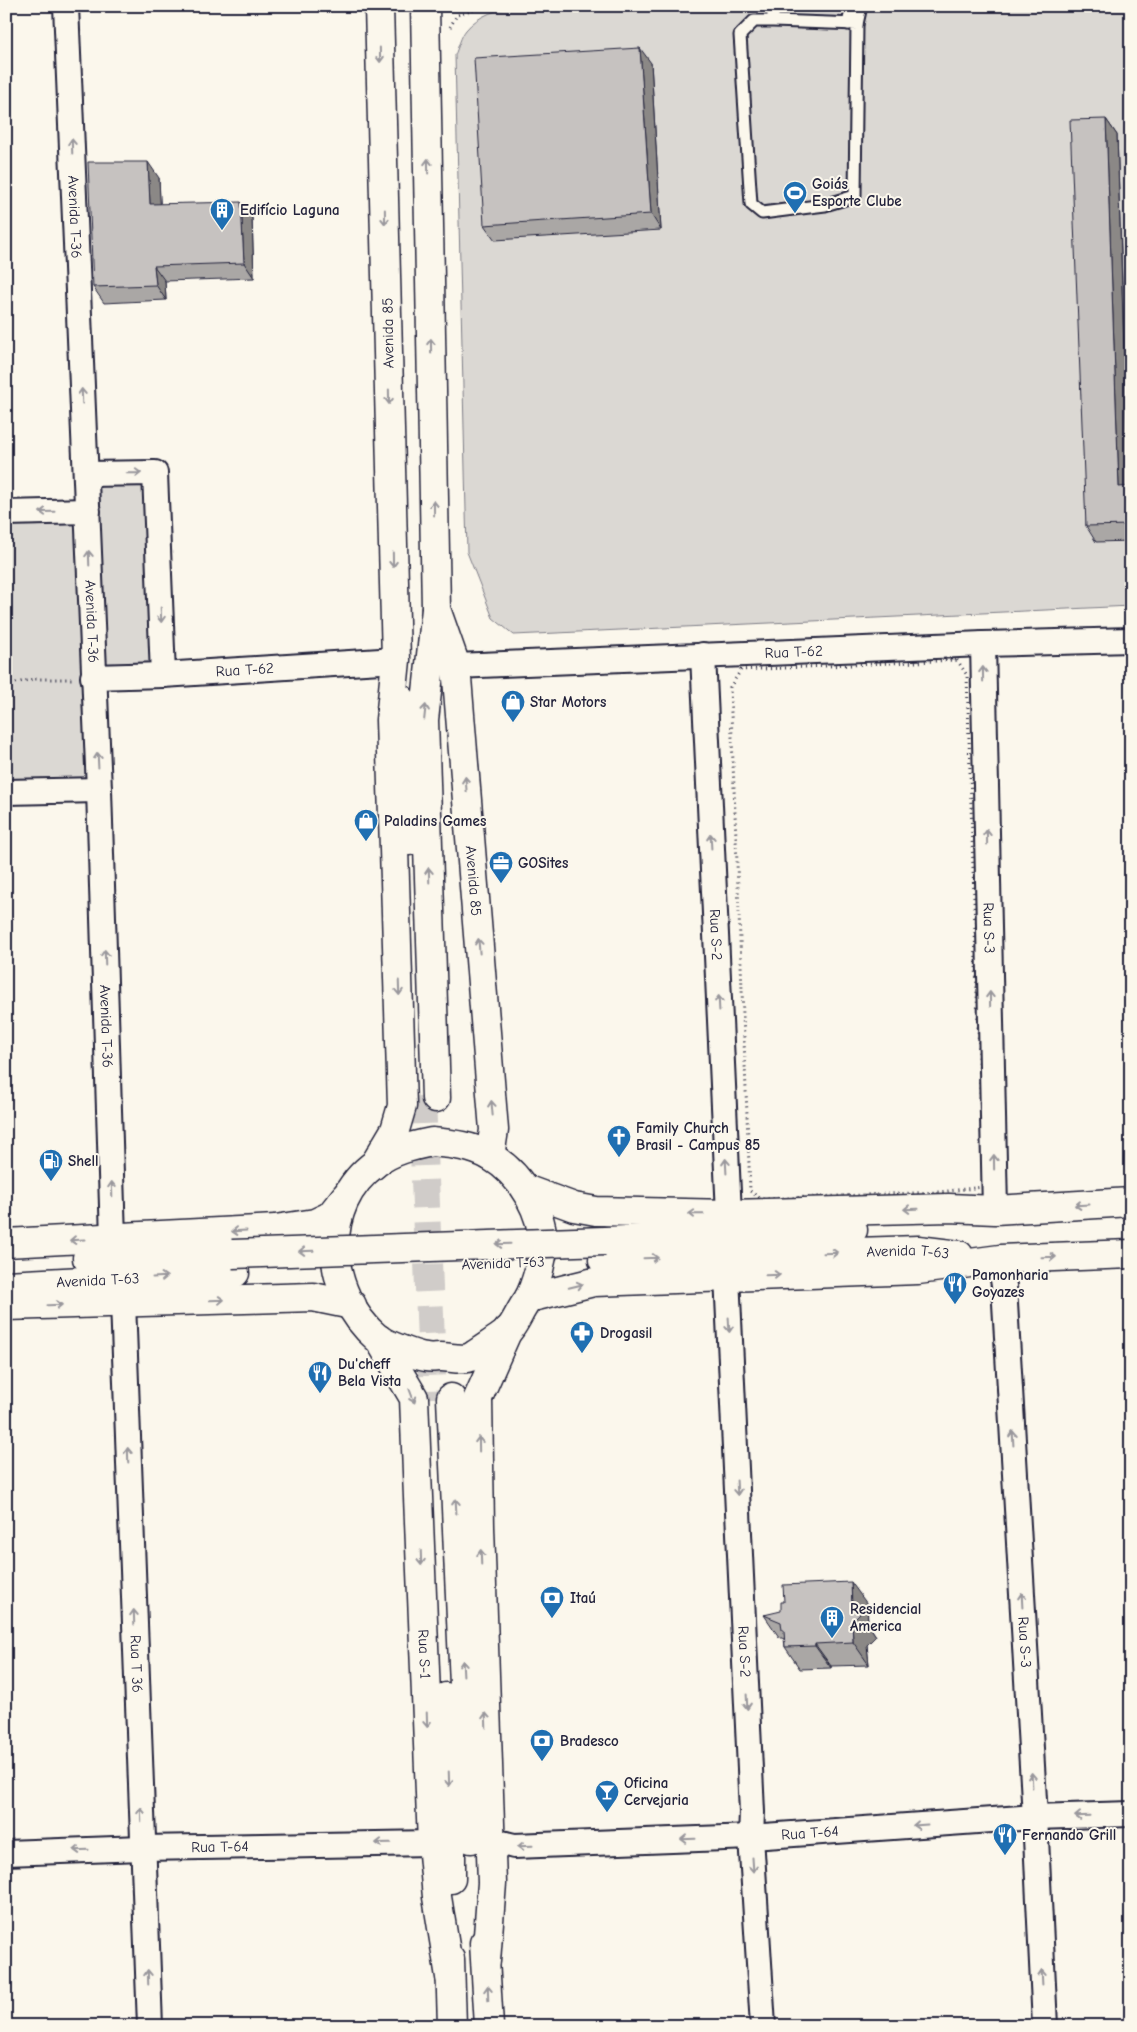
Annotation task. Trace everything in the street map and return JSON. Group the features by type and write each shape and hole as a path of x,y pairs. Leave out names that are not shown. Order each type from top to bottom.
{"main road":[{"name":"Avenida 85","path":"379,6 396,660 404,723 429,1097 424,720 436,609 425,6"},
{"name":"Avenida 85","path":"436,609 456,666 494,1130 490,1156"},
{"name":"Avenida 85","path":"376,1162 396,1130 402,1106 390,720 396,660"},
{"path":"6,1243 275,1229 315,1222 330,1216 360,1177 376,1162 403,1148 432,1142 462,1145 490,1156 510,1170 525,1189 539,1219 543,1251 536,1283 529,1298 508,1330 468,1358 424,1357 379,1339 365,1325 352,1305 338,1276 333,1243 340,1211 346,1196"},
{"name":"Avenida T-63","path":"525,1189 574,1207 596,1211 729,1214 950,1208 995,1210 1131,1202"},
{"name":"Avenida T-63","path":"604,1250 936,1226 995,1210"},
{"name":"Avenida T-63","path":"6,1260 234,1263 604,1250 918,1250 1000,1259"},
{"name":"Avenida T-63","path":"529,1298 594,1282 918,1270 1000,1259 1131,1254"},
{"name":"Avenida T-63","path":"6,1285 234,1263"},
{"name":"Avenida T-63","path":"6,1306 313,1297 352,1305"},
{"name":"Rua S-1","path":"486,1961 492,1883 480,1528 478,1398 508,1330"},
{"name":"Rua S-1","path":"379,1339 414,1398 432,1843 437,1897 450,1977"},
{"name":"Rua S-1","path":"452,2026 450,1977 451,1841 442,1398 472,1863 486,1961 489,2026"}],"street":[{"name":"Avenida T-36","path":"66,6 88,511 86,678 99,790 113,1238"},
{"path":"86,474 155,473 163,675"},
{"path":"6,513 88,511"},
{"name":"Rua T-62","path":"456,666 982,644 1131,640"},
{"name":"Rua S-3","path":"982,644 995,1210"},
{"name":"Rua S-2","path":"703,655 729,1214"},
{"name":"Rua T-62","path":"86,678 396,660"},
{"path":"6,792 99,790"},
{"name":"Rua S-3","path":"1000,1259 1004,1296 1045,2026"},
{"name":"Rua S-2","path":"727,1276 751,1837 763,2026"},
{"name":"Rua T 36","path":"122,1302 150,2026"},
{"name":"Rua T-64","path":"490,1840 514,1846 751,1837 1034,1817 1131,1814"},
{"name":"Rua T-64","path":"6,1854 142,1848 432,1843"}],"lane":[{"path":"773,6 773,21"},
{"path":"852,6 855,196 825,205 762,213 752,204 740,35 754,21 852,24"},
{"path":"852,24 861,6"}],"path":[{"path":"957,660 967,675 984,1187 939,1192 761,1199 750,1191 730,687 741,670 957,660"},
{"path":"6,685 34,679 86,678"}],"shaded area":[{"name":"Goiás Esporte Clube","path":"516,6 1131,6 1131,606 514,635 493,618 467,552 455,55 466,30 476,20 489,13"},
{"path":"148,481 155,667 101,669 95,482"},
{"path":"81,519 96,786 6,790 6,520"}],"building":[{"path":"640,48 651,214 484,225 474,58"},
{"path":"1106,119 1119,487 1131,486 1131,535 1130,525 1086,526 1070,120"},
{"name":"Edifício Laguna","path":"88,162 148,162 150,204 241,202 244,263 154,266 156,285 93,287"},
{"path":"1130,1274 1131,1274 1130,1346"},
{"path":"851,1582 852,1606 860,1614 852,1622 853,1642 785,1647 784,1630 782,1630 781,1622 764,1615 781,1611 781,1602 784,1602 783,1585"}],"tunnel":[{"path":"422,1096 433,1398"}],"place":[{"name":"Goiás Esporte Clube","path":"795,214"},
{"name":"Edifício Laguna","path":"222,231"},
{"name":"Star Motors","path":"513,723"},
{"name":"Paladins Games","path":"366,842"},
{"name":"GOSites","path":"501,884"},
{"name":"Family Church Brasil - Campus 85","path":"619,1158"},
{"name":"Shell","path":"51,1182"},
{"name":"Pamonharia Goyazes","path":"955,1305"},
{"name":"Drogasil","path":"582,1354"},
{"name":"Du'cheff Bela Vista","path":"320,1394"},
{"name":"Itaú","path":"552,1619"},
{"name":"Residencial America","path":"832,1639"},
{"name":"Bradesco","path":"542,1762"},
{"name":"Oficina Cervejaria","path":"607,1813"},
{"name":"Fernando Grill","path":"1005,1856"}]}
